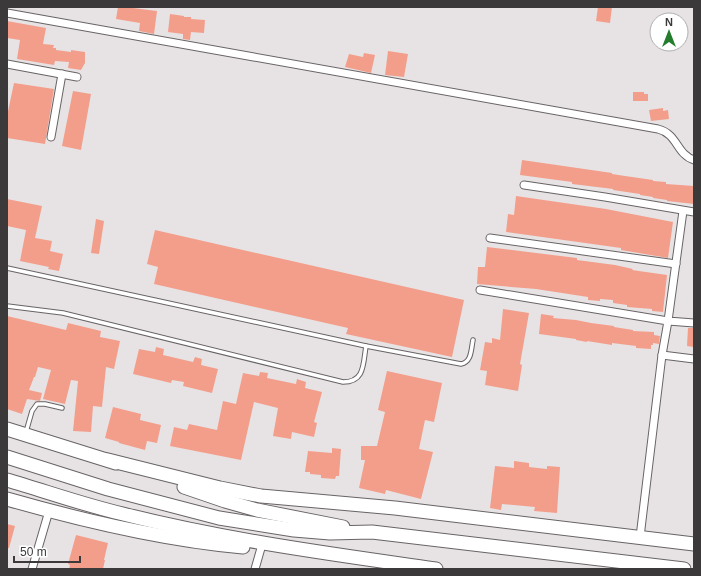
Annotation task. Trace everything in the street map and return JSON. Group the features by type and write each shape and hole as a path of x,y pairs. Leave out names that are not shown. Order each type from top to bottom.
{"highway":[{"path":"7,429 108,460 225,501 289,517 372,532 684,569"},
{"path":"7,457 108,490 219,518 301,531 330,533 372,532"},
{"path":"108,460 220,488 261,496 395,508 694,544"},
{"path":"7,480 122,514 215,534 403,567 436,569"},
{"path":"7,499 106,526 156,536 225,546 305,550"}],"street":[{"path":"7,12 658,129 668,132 682,152 694,160"},
{"path":"7,64 77,77"},
{"path":"51,137 62,74"},
{"path":"524,185 605,196 694,212"},
{"path":"640,538 662,355 683,211"},
{"path":"490,238 676,264"},
{"path":"480,290 668,321 694,323"},
{"path":"662,355 694,359"},
{"path":"32,569 49,511"},
{"path":"255,569 261,548"}],"lane":[{"path":"7,268 366,346 461,364 469,359 473,340"},
{"path":"7,306 64,313 343,382 351,382 358,378 361,372 366,346"},
{"path":"25,435 32,411 36,404 45,404 62,408"}],"building":[{"path":"118,7 133,7 157,11 154,34 139,31 140,23 116,19"},
{"path":"598,7 612,7 610,23 596,21"},
{"path":"170,14 191,17 191,19 205,20 204,33 191,32 190,40 183,39 183,34 168,32"},
{"path":"7,21 46,28 43,44 54,45 53,48 56,48 56,50 85,52 85,63 81,70 68,68 69,62 55,61 54,65 17,59 20,40 7,38"},
{"path":"388,51 408,54 404,77 385,75"},
{"path":"364,53 375,55 371,73 345,67 349,54 363,57"},
{"path":"14,83 54,89 45,144 7,138 7,116"},
{"path":"73,91 91,94 81,150 62,146"},
{"path":"633,92 644,92 644,94 648,94 648,101 633,101"},
{"path":"663,108 663,111 668,110 669,119 651,121 649,110"},
{"path":"522,160 666,182 666,184 694,186 694,204 667,201 613,189 572,184 572,182 520,175"},
{"path":"516,196 606,209 673,222 668,258 621,250 621,248 506,232 508,214 514,215"},
{"path":"7,199 42,206 35,238 52,241 50,251 63,254 59,271 48,269 49,267 20,261 26,230 7,226"},
{"path":"96,219 104,221 99,254 91,253"},
{"path":"155,230 464,300 452,357 346,334 348,328 154,284 158,267 147,264"},
{"path":"487,247 577,258 577,260 615,265 633,269 632,270 667,275 663,312 652,311 652,309 627,307 627,305 613,303 613,300 588,300 588,297 536,289 477,284 478,267 485,267"},
{"path":"503,309 529,313 520,364 522,365 518,391 485,385 487,371 480,370 485,342 492,343 492,338 500,340"},
{"path":"541,314 554,316 553,318 614,326 633,331 654,332 654,335 660,336 659,344 653,343 653,345 651,345 651,349 636,348 636,346 587,342 539,334"},
{"path":"7,316 66,330 68,323 101,331 100,337 120,341 114,369 106,367 102,407 93,406 91,432 73,431 78,381 71,380 65,404 43,399 51,370 38,367 29,390 42,393 40,401 27,399 22,414 7,409"},
{"path":"688,328 694,328 694,347 687,346"},
{"path":"156,347 164,349 163,355 193,362 195,357 202,359 201,365 218,369 212,393 183,386 184,382 172,380 171,383 133,374 139,349 155,352"},
{"path":"387,371 442,383 434,422 425,420 419,449 433,452 421,499 386,490 385,494 359,488 365,460 361,460 361,446 377,446 385,412 378,410"},
{"path":"260,372 268,373 267,378 296,384 297,379 306,382 305,388 322,392 314,422 317,423 314,437 292,432 291,439 273,436 278,408 254,402 241,460 170,446 174,427 187,430 189,424 217,430 223,401 236,404 243,373 259,376"},
{"path":"113,407 141,414 140,420 161,425 157,443 147,441 145,450 105,438"},
{"path":"332,448 341,449 339,476 336,476 335,479 321,478 321,475 305,472 308,451 332,453"},
{"path":"514,461 529,463 529,467 547,469 547,466 560,467 557,513 534,511 535,507 502,504 501,510 490,508 495,466 514,468"},
{"path":"7,524 15,526 9,548 7,548"},
{"path":"76,535 108,543 103,569 69,569 70,565 68,564"}]}
